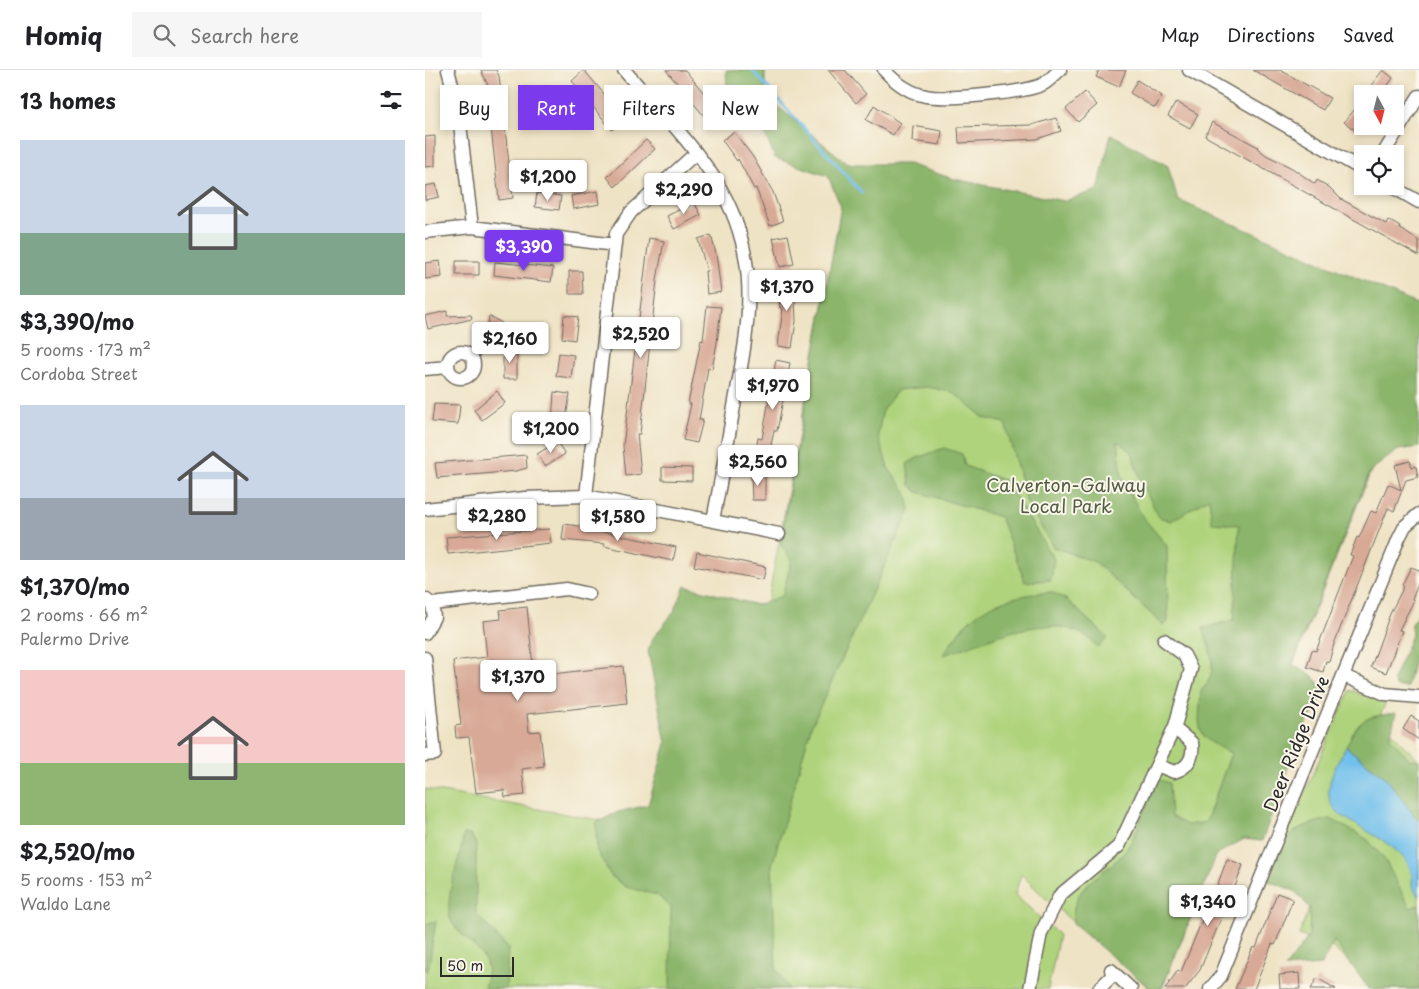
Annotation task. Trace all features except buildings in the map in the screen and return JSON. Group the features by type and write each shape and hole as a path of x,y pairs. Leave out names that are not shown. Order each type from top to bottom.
{"street":[{"path":"448,70 459,107 472,227"},
{"path":"624,70 716,180 737,220 745,250 750,292 747,334 713,520"},
{"path":"884,70 897,84 925,96 947,98 1032,89 1045,83 1059,70"},
{"path":"1189,70 1354,165"},
{"path":"1389,145 1419,96"},
{"path":"586,496 616,234 631,212 696,154"},
{"path":"1404,193 1419,202"},
{"path":"425,232 472,227 615,245"},
{"path":"425,369 448,366"},
{"path":"425,510 525,498 586,496 779,534"},
{"name":"Deer Ridge Drive","path":"1209,989 1221,976 1399,538 1405,526 1419,514"},
{"path":"425,633 434,617 428,602 567,590 589,594"},
{"path":"1030,989 1041,933 1059,895 1119,846 1174,728 1191,669 1184,655 1164,640"},
{"path":"425,658 435,754 425,755"},
{"path":"1344,676 1385,694 1419,697"},
{"path":"1157,765 1174,772 1187,765 1192,757 1191,742 1174,728"},
{"path":"1099,989 1112,972 1131,989"}],"green space":[{"path":"726,70 765,70 765,85 727,85"},
{"path":"777,106 848,164 908,164 954,179 1064,201 1098,190 1111,134 1168,166 1178,200 1419,305 1419,447 1398,450 1370,471 1292,664 1314,677 1324,692 1297,742 1262,841 1244,839 1217,854 1161,989 1151,989 1073,924 1074,910 1077,898 1083,889 1117,859 1130,844 1157,779 1169,783 1171,816 1187,825 1206,822 1231,753 1218,747 1204,736 1199,723 1201,691 1207,684 1212,669 1212,661 1203,628 1234,620 1239,525 1212,523 1209,498 1171,521 1159,517 1141,482 1132,453 1118,441 1122,477 1142,516 1167,546 1168,622 1163,625 1095,562 1053,547 1027,503 1005,423 984,418 954,393 928,387 898,390 883,409 878,434 888,468 906,492 910,510 811,727 772,865 776,969 789,989 670,989 671,907 657,895 626,887 611,876 597,851 596,823 618,812 648,805 666,743 648,651 653,638 674,612 685,586 757,605 782,596 792,560 780,544 841,207 828,176 775,158 763,130 777,130"},
{"name":"Calverton-Galway Local Park","path":"846,183 1419,352 1162,989 1150,989 1042,895 1021,874 1015,895 1059,935 1048,989 425,989 425,789 723,842"},
{"path":"944,448 962,454 965,466 1006,481 1054,560 1051,580 1025,582 1000,517 918,492 910,485 907,464 917,458"},
{"path":"1052,592 1067,600 1108,638 1098,647 1082,634 1063,628 1046,626 993,637 943,655 963,628 984,610 1006,600"},
{"path":"1419,610 1419,652 1415,655 1407,687 1397,687 1393,680 1412,635 1411,626"},
{"path":"1350,690 1386,702 1380,716 1402,744 1419,760 1419,989 1380,989 1333,948 1299,935 1310,907 1295,891 1266,880"},
{"path":"1396,713 1390,737 1409,759 1419,760 1419,822 1386,778 1346,747 1355,730 1364,721 1377,716"},
{"path":"1331,819 1367,839 1385,860 1410,908 1419,905 1419,989 1369,989 1334,941 1321,965 1285,968 1309,936 1310,908 1295,891 1266,880 1277,855 1288,838 1304,826"},
{"path":"464,834 471,835 476,844 476,914 508,948 506,989 484,989 488,972 484,959 480,952 455,927 449,914 450,894"},
{"path":"436,921 428,971 425,970 425,924"}],"water":[{"path":"1346,747 1386,778 1419,822 1419,898 1412,885 1411,869 1402,856 1389,845 1344,817 1333,807 1329,797 1330,784"}],"waterway":[{"path":"752,70 862,193"}]}
